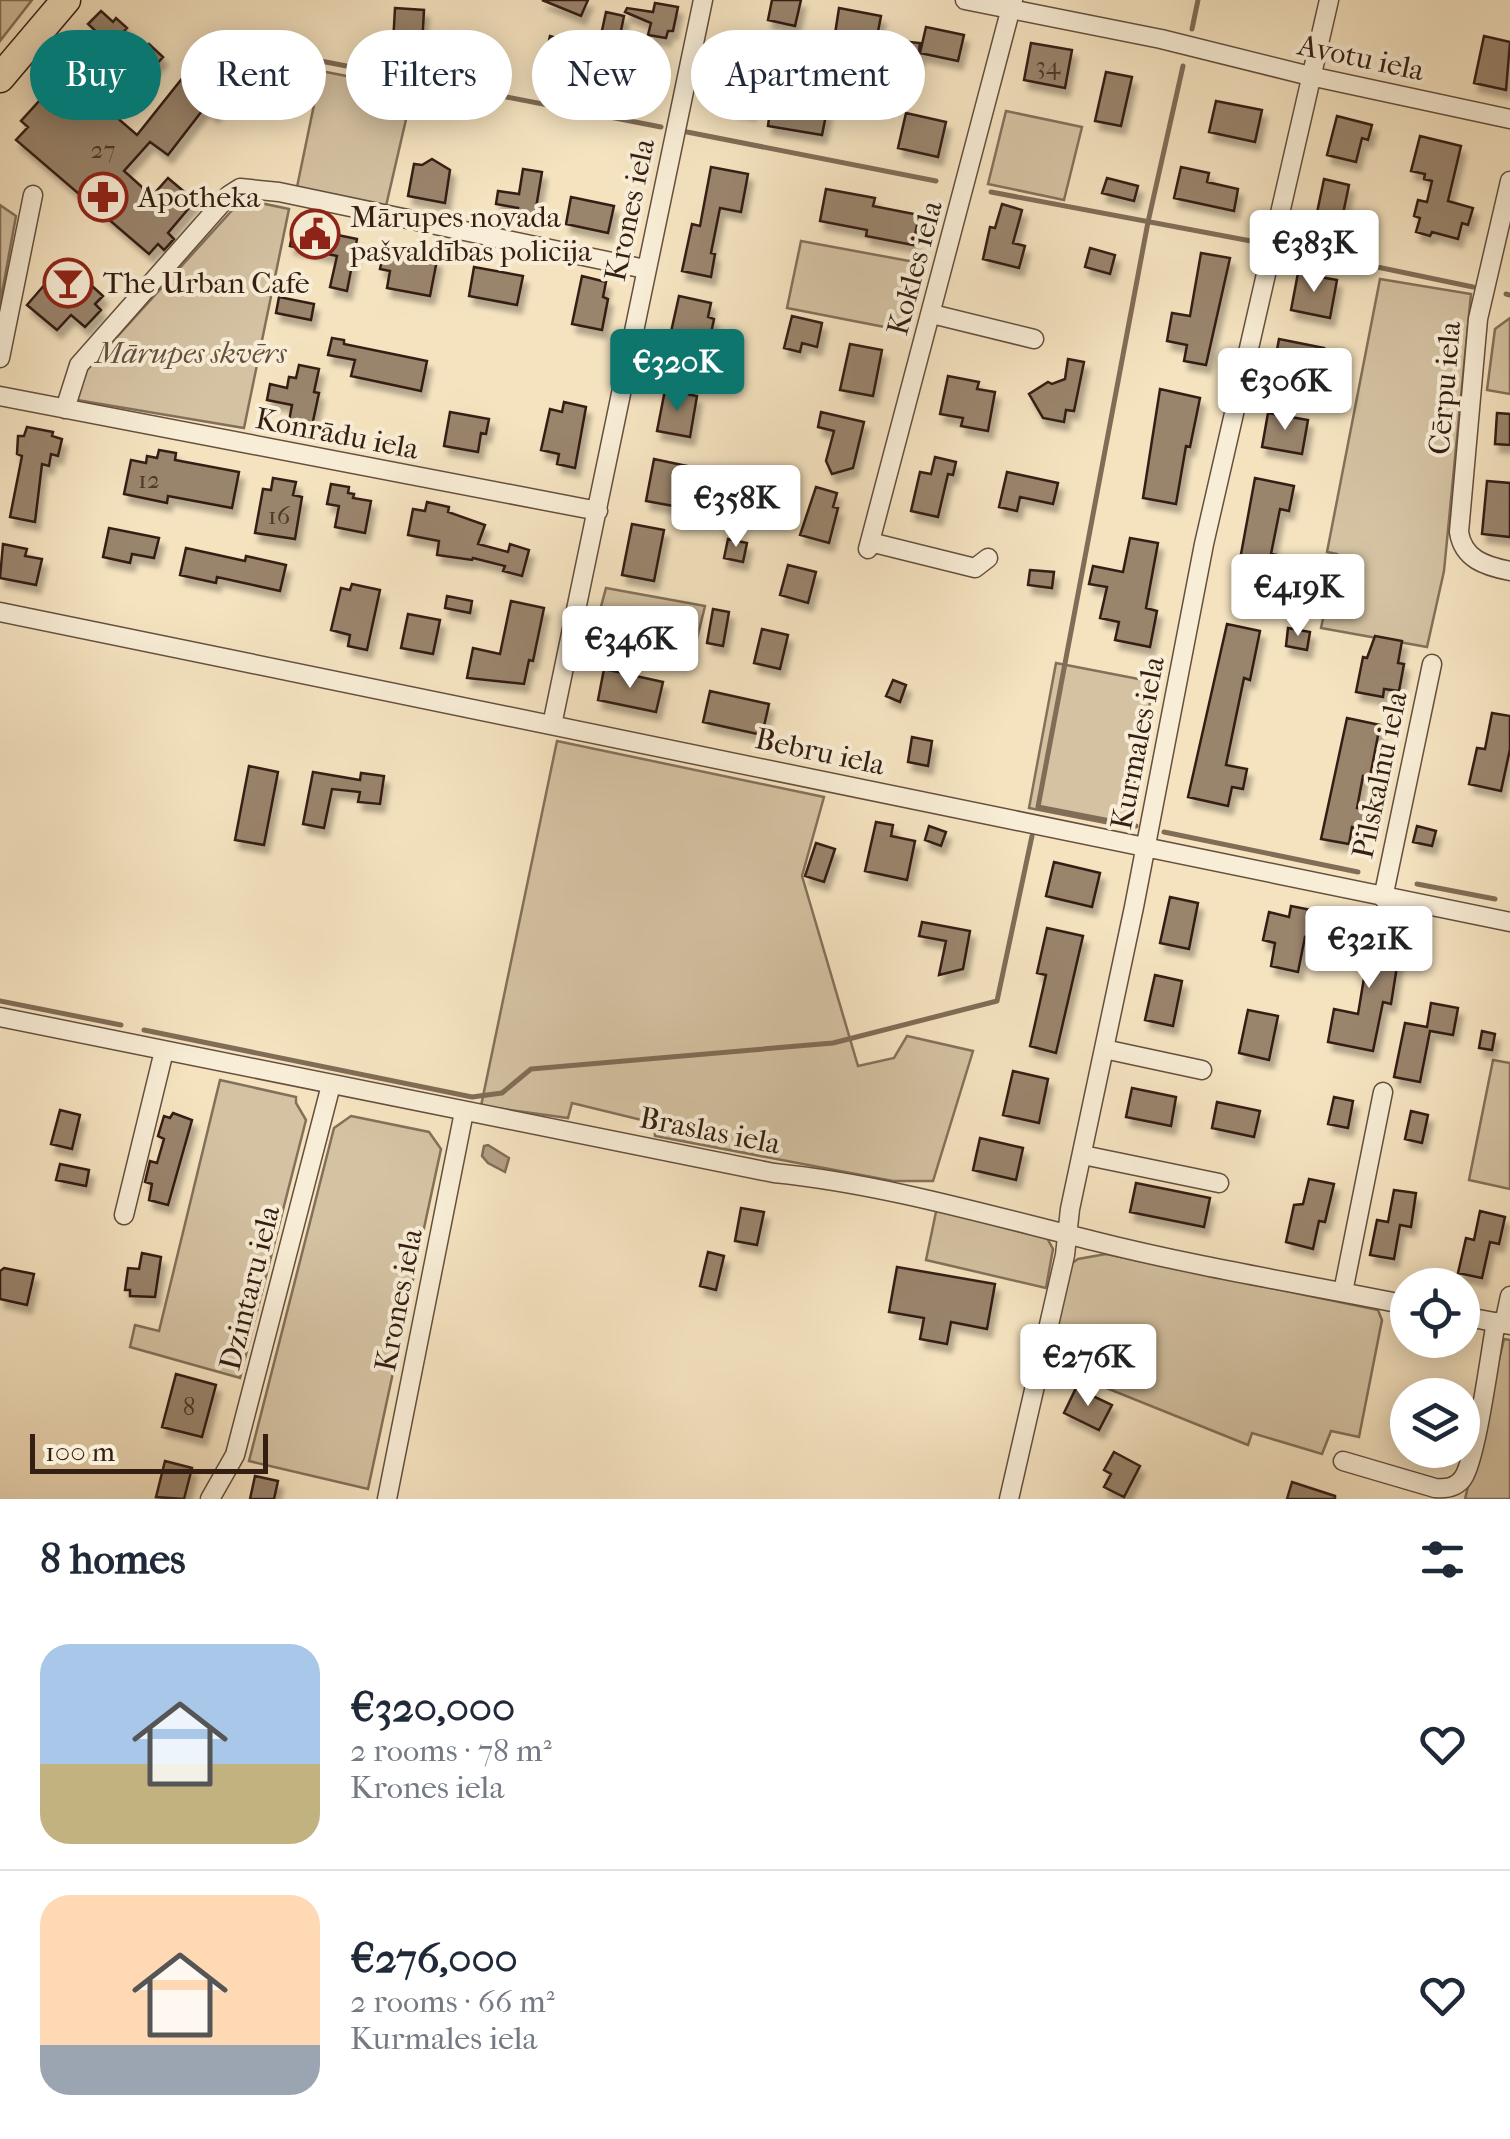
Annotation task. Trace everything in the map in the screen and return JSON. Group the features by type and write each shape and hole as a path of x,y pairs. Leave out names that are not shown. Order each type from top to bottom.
{"main road":[{"path":"0,78 66,0"}],"street":[{"name":"Krones iela","path":"552,725 703,0"},
{"name":"Avotu iela","path":"965,0 1011,4 1310,76 1510,119"},
{"name":"Kurmales iela","path":"1009,1499 1068,1234 1208,525 1329,0"},
{"name":"Kokles iela","path":"988,558 976,568 869,546 1011,4"},
{"name":"Cērpu iela","path":"1510,181 1478,319 1459,532 1464,550 1471,557 1510,571"},
{"path":"65,409 79,365 229,195 240,188 296,196 645,269"},
{"path":"0,358 33,195"},
{"path":"932,314 1034,339"},
{"name":"Konrādu iela","path":"0,396 598,511"},
{"name":"Bebru iela","path":"0,612 1510,922"},
{"name":"Pilskalnu iela","path":"1383,898 1432,664"},
{"name":"Braslas iela","path":"0,1017 774,1173 828,1178 1068,1234 1390,1301"},
{"path":"1104,1049 1202,1070"},
{"path":"124,1215 164,1051"},
{"name":"Dzintaru iela","path":"210,1499 236,1455 330,1085"},
{"path":"1342,1292 1383,1092"},
{"name":"Krones iela","path":"387,1499 464,1112"},
{"path":"1082,1155 1219,1182"},
{"path":"1343,1461 1435,1488 1459,1483 1469,1462 1510,1296"}],"green space":[{"path":"0,0 32,0 0,41"},
{"path":"326,72 346,76 346,120 406,120 386,206 297,187 311,120 326,120"},
{"path":"1006,111 1082,127 1064,200 988,184"},
{"name":"Mārupes skvērs","path":"251,201 289,209 244,428 77,400 75,383 236,206"},
{"path":"0,205 16,216 0,304"},
{"path":"801,241 920,263 900,330 787,308"},
{"path":"1380,279 1471,294 1444,571 1427,647 1321,628 1337,554 1327,552"},
{"path":"1510,318 1510,394 1487,390 1495,329"},
{"path":"606,588 705,606 692,659 592,640"},
{"path":"1056,663 1154,682 1126,827 1029,808"},
{"path":"557,741 824,797 802,876 858,1066 894,1058 907,1036 973,1051 933,1181 893,1181 655,1136 654,1123 572,1103 568,1118 481,1106"},
{"path":"1493,1060 1510,1063 1510,1189 1469,1180"},
{"path":"220,1080 296,1097 306,1120 240,1378 130,1347 135,1325 159,1331"},
{"path":"351,1116 429,1132 441,1149 368,1489 249,1461 334,1128"},
{"path":"937,1207 1047,1238 1053,1249 1046,1288 926,1260"},
{"path":"1106,1254 1378,1310 1382,1320 1359,1437 1331,1431 1322,1454 1252,1433 1248,1445 1049,1365 1068,1266 1078,1259"},
{"path":"1504,1339 1510,1340 1510,1499 1465,1499 1473,1468 1480,1468 1480,1437"}],"shaded area":[{"path":"484,1146 509,1158 505,1172 482,1156"}],"building":[{"path":"542,0 588,0 581,16"},
{"path":"772,0 801,0 795,26 768,20"},
{"path":"655,3 678,7 673,31 649,30 651,23 625,12 627,8 653,12"},
{"path":"395,8 424,10 423,30 394,30"},
{"path":"839,8 881,16 878,30 836,30"},
{"path":"101,11 127,28 94,30 88,24"},
{"path":"606,12 624,16 621,30 602,30"},
{"path":"926,27 964,35 958,61 925,54"},
{"path":"1484,36 1510,42 1506,90 1474,83"},
{"path":"1031,43 1072,50 1065,88 1024,80"},
{"path":"1106,72 1132,77 1121,126 1095,121"},
{"path":"181,80 181,120 195,120 168,155 150,142 124,171 152,196 168,178 195,201 168,233 174,239 164,250 158,244 149,254 16,140 28,127 21,121 30,111 30,120 120,120 137,135 149,120 161,120 161,105"},
{"path":"1216,101 1262,110 1255,142 1209,132"},
{"path":"1337,116 1372,125 1368,140 1362,138 1356,162 1327,155"},
{"path":"925,117 946,122 938,157 898,148 904,120"},
{"path":"769,120 825,120 822,135 768,126"},
{"path":"1420,136 1461,146 1448,201 1473,208 1468,225 1462,223 1458,239 1416,232 1420,218 1414,216 1418,200 1427,202 1432,181 1424,179 1425,174 1411,171"},
{"path":"432,159 450,170 445,203 408,196 414,164 422,165"},
{"path":"711,167 748,174 741,212 720,208 711,253 715,254 711,277 682,271 692,224 700,226"},
{"path":"1181,167 1209,173 1207,182 1238,189 1234,211 1174,198"},
{"path":"523,169 542,172 534,220 516,217 518,208 496,204 498,191 519,194"},
{"path":"1107,178 1138,186 1134,201 1102,193"},
{"path":"1324,179 1349,185 1338,238 1313,232"},
{"path":"826,189 875,198 873,206 919,215 913,245 866,236 867,230 820,221"},
{"path":"571,197 614,206 608,233 566,224"},
{"path":"1002,204 1022,210 1013,243 1025,246 1019,268 983,259 990,227 995,228"},
{"path":"294,226 357,239 347,291 330,287 337,256 290,246"},
{"path":"1090,248 1115,255 1110,274 1085,267"},
{"path":"384,250 437,260 430,296 387,288 390,271 380,269"},
{"path":"1201,253 1230,258 1206,365 1184,361 1187,345 1167,341 1172,313 1190,316"},
{"path":"65,261 103,296 95,304 101,310 85,327 71,315 57,330 27,305"},
{"path":"474,267 523,276 517,305 469,296"},
{"path":"1298,273 1337,280 1330,318 1291,310"},
{"path":"582,276 606,282 603,297 608,299 602,330 572,324"},
{"path":"679,296 711,303 708,317 714,319 708,348 669,341"},
{"path":"279,297 314,304 311,320 276,313"},
{"path":"792,316 822,323 817,347 802,343 800,352 784,348"},
{"path":"332,338 344,340 344,344 427,361 421,391 351,376 355,360 328,355"},
{"path":"1279,339 1324,348 1319,373 1307,371 1302,394 1270,387"},
{"path":"850,344 882,350 873,396 840,390"},
{"path":"1068,359 1084,362 1074,411 1066,410 1064,422 1043,418 1029,394 1048,382 1065,379"},
{"path":"299,365 319,369 312,426 289,421 292,405 267,400 270,384 287,388 289,377 296,378"},
{"path":"948,376 979,382 977,389 995,392 988,431 961,426 963,418 940,414"},
{"path":"1160,389 1200,398 1190,447 1186,446 1176,504 1143,498"},
{"path":"665,390 697,396 690,437 657,431"},
{"path":"564,402 586,407 575,468 557,464 559,454 541,450 550,409 562,412"},
{"path":"450,412 489,419 486,434 481,433 478,452 444,446"},
{"path":"821,412 864,422 853,468 832,474 826,461 834,431 818,427"},
{"path":"1268,413 1308,420 1302,454 1262,447"},
{"path":"1497,413 1510,414 1510,445 1495,444"},
{"path":"27,427 53,432 52,436 62,439 58,456 51,454 49,466 42,464 35,522 10,517 22,456 17,454 18,436 24,436"},
{"path":"159,450 176,453 175,460 239,472 232,508 168,496 167,503 124,494 131,460 146,463 147,456 157,458"},
{"path":"935,457 956,462 953,475 948,474 938,517 911,511 920,472 931,474"},
{"path":"654,459 687,466 679,507 646,501"},
{"path":"1007,472 1058,483 1053,504 1020,497 1017,511 999,507"},
{"path":"273,478 296,482 293,495 302,497 295,539 255,533 263,489 271,490"},
{"path":"1255,478 1294,486 1289,511 1280,509 1271,554 1288,557 1279,600 1243,593 1248,567 1239,565"},
{"path":"1487,481 1510,483 1510,537 1482,534"},
{"path":"331,484 349,487 353,498 371,501 365,533 335,527 339,506 327,504"},
{"path":"816,487 837,493 833,507 838,508 829,543 800,535"},
{"path":"427,502 449,507 448,512 485,525 478,544 508,552 510,544 529,550 522,576 503,571 505,566 473,558 437,555 439,541 408,535 413,509 425,511"},
{"path":"632,524 664,530 654,581 622,575"},
{"path":"109,528 159,538 154,558 132,554 130,563 103,557"},
{"path":"1130,538 1158,543 1146,608 1157,611 1150,647 1115,640 1119,622 1100,618 1107,587 1089,584 1093,566 1123,572"},
{"path":"728,539 747,543 743,562 724,558"},
{"path":"3,544 27,549 25,556 42,559 36,585 0,578"},
{"path":"186,548 286,565 280,591 217,577 216,583 180,575"},
{"path":"788,565 816,572 808,603 780,595"},
{"path":"1030,570 1054,572 1052,588 1028,585"},
{"path":"352,584 380,590 367,650 348,646 350,635 331,630 341,588 350,590"},
{"path":"447,596 472,601 470,613 445,608"},
{"path":"511,601 544,608 524,684 467,678 473,648 500,654"},
{"path":"713,609 729,612 723,646 707,643"},
{"path":"408,614 440,620 433,654 401,648"},
{"path":"1227,624 1260,631 1250,680 1244,678 1226,765 1247,769 1243,789 1232,787 1228,806 1188,797"},
{"path":"1288,628 1310,632 1307,650 1286,646"},
{"path":"762,629 788,635 780,669 754,663"},
{"path":"1375,636 1402,641 1398,663 1404,664 1399,691 1384,689 1383,697 1356,692 1363,657 1367,658"},
{"path":"604,669 663,682 656,712 598,700"},
{"path":"893,680 906,685 900,702 886,696"},
{"path":"710,691 769,704 762,735 703,722"},
{"path":"1492,713 1510,716 1510,749 1501,791 1469,784 1477,748 1485,749"},
{"path":"1347,718 1380,725 1370,777 1363,776 1357,808 1368,810 1365,830 1352,827 1349,844 1321,839"},
{"path":"912,737 932,741 928,766 908,762"},
{"path":"249,766 278,772 264,845 235,840"},
{"path":"313,772 360,780 361,773 384,776 380,804 358,802 360,792 332,789 324,828 303,824"},
{"path":"876,822 893,825 891,836 915,841 907,880 865,871"},
{"path":"929,826 946,832 941,846 925,840"},
{"path":"1417,826 1436,831 1432,846 1413,842"},
{"path":"816,843 835,849 824,882 805,876"},
{"path":"1054,862 1100,873 1092,907 1046,896"},
{"path":"1170,897 1198,903 1189,949 1160,943"},
{"path":"1291,906 1316,911 1311,938 1305,937 1298,972 1271,966 1275,943 1263,940 1269,912 1289,917"},
{"path":"922,922 970,931 963,969 939,975 946,941 919,936"},
{"path":"1047,928 1083,936 1056,1053 1030,1046 1046,975 1037,973"},
{"path":"1361,928 1402,935 1391,1004 1383,1002 1373,1051 1328,1042 1334,1009 1358,1014 1367,960 1356,959"},
{"path":"1155,975 1182,981 1173,1026 1145,1020"},
{"path":"1431,1003 1458,1008 1453,1035 1430,1031 1420,1082 1394,1077 1405,1023 1427,1027"},
{"path":"1248,1010 1278,1016 1269,1060 1239,1053"},
{"path":"1482,1031 1495,1034 1492,1050 1479,1048"},
{"path":"1013,1071 1048,1079 1039,1123 1003,1115"},
{"path":"1132,1088 1176,1097 1171,1126 1126,1117"},
{"path":"1334,1097 1353,1101 1348,1128 1328,1124"},
{"path":"1217,1102 1260,1111 1254,1137 1212,1128"},
{"path":"60,1110 80,1115 72,1149 51,1144"},
{"path":"1411,1111 1428,1115 1422,1143 1405,1139"},
{"path":"173,1113 192,1120 168,1205 149,1200 152,1184 145,1182 150,1161 157,1163 164,1139 158,1136 164,1116 170,1118"},
{"path":"980,1138 1023,1148 1016,1180 973,1170"},
{"path":"60,1164 89,1170 86,1186 56,1180"},
{"path":"1309,1179 1334,1184 1325,1222 1319,1221 1313,1249 1286,1242 1294,1205 1303,1204"},
{"path":"1136,1183 1210,1198 1204,1227 1130,1212"},
{"path":"1394,1190 1416,1193 1411,1227 1400,1225 1394,1259 1370,1255 1377,1220 1388,1222"},
{"path":"741,1208 764,1212 757,1245 735,1241"},
{"path":"1480,1211 1505,1217 1499,1244 1490,1242 1482,1278 1480,1268 1459,1268 1466,1238 1474,1240"},
{"path":"708,1252 724,1256 716,1290 700,1286"},
{"path":"142,1253 161,1257 155,1297 130,1296 130,1290 125,1290 128,1268 139,1269"},
{"path":"897,1267 995,1284 987,1329 951,1322 947,1344 920,1339 924,1318 889,1312"},
{"path":"4,1268 34,1274 27,1305 0,1299 0,1271"},
{"path":"176,1374 216,1385 202,1437 162,1427"},
{"path":"1076,1388 1112,1405 1099,1430 1064,1413"},
{"path":"1114,1452 1140,1466 1124,1497 1104,1487 1111,1474 1104,1470"},
{"path":"165,1461 192,1468 184,1499 156,1497"},
{"path":"255,1476 278,1481 274,1499 250,1499"},
{"path":"1292,1482 1335,1496 1335,1499 1287,1499"}],"waterway":[{"path":"1192,29 1198,0"},
{"path":"326,62 661,127"},
{"path":"1136,826 1038,807 1148,222 1183,66"},
{"path":"687,132 936,181"},
{"path":"991,192 1251,241"},
{"path":"1291,249 1473,287"},
{"path":"1506,294 1510,295"},
{"path":"1164,832 1358,872"},
{"path":"144,1030 472,1097 502,1093 531,1069 833,1043 997,1001 1032,836"},
{"path":"1417,884 1495,899"},
{"path":"0,1001 121,1025"}],"place":[{"name":"Apotheka","path":"103,197"},
{"name":"Mārupes novada pašvaldības policija","path":"315,234"},
{"name":"The Urban Cafe","path":"68,283"}]}
